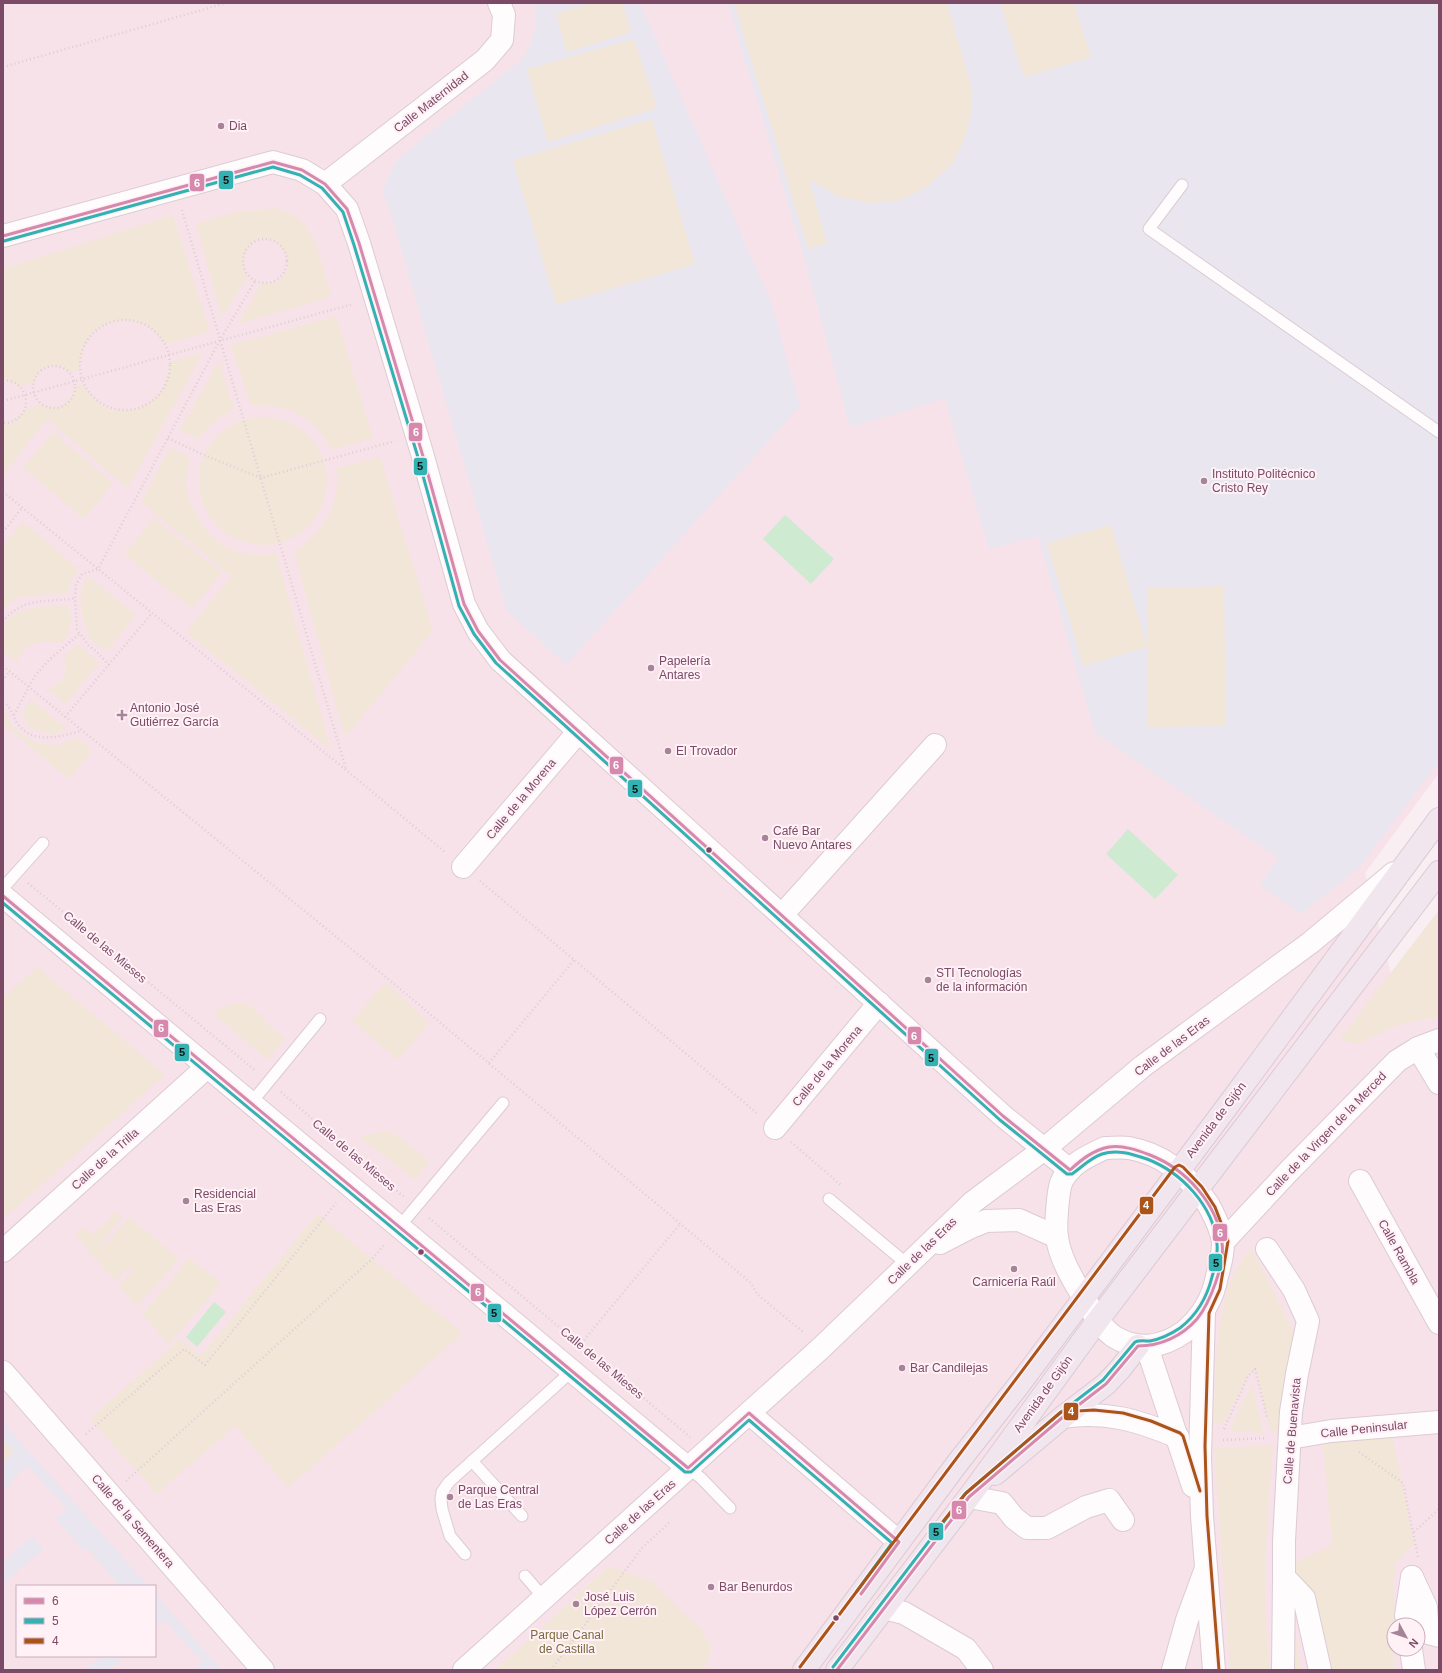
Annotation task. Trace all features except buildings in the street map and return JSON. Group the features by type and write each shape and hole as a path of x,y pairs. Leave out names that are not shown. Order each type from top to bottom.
{"highway":[{"name":"Avenida de Gijón","path":"804,1670 1084,1298 1439,819"},
{"name":"Avenida de Gijón","path":"837,1670 969,1497 1098,1320 1439,872"},
{"path":"969,1497 1063,1417 1106,1384 1142,1347"}],"street":[{"name":"Calle Maternidad","path":"326,184 485,60 502,40 504,16 499,3"},
{"path":"3,236 273,162 302,170 326,184 347,209 416,436 464,604 478,631 500,660 1003,1116 1044,1150 1075,1165"},
{"name":"Calle de la Morena","path":"463,867 578,731"},
{"path":"782,915 935,745"},
{"name":"Calle de las Eras","path":"464,1670 821,1348 973,1202 1044,1150 1143,1066 1310,943 1406,864"},
{"path":"3,896 688,1468"},
{"name":"Calle de la Morena","path":"775,1128 879,1003"},
{"name":"Calle de la Virgen de la Merced","path":"1223,1242 1397,1061 1418,1048 1439,1040"},
{"path":"1418,1048 1439,1083"},
{"name":"Calle de la Trilla","path":"3,1251 207,1067"},
{"path":"1075,1165 1084,1116"},
{"path":"1104,1148 1128,1148 1157,1156 1179,1170 1198,1190 1211,1209 1218,1223 1223,1242 1215,1288 1204,1312 1191,1326 1179,1335 1161,1343 1142,1347 1113,1336 1098,1320 1068,1271 1057,1237 1061,1183 1075,1165 1104,1148"},
{"name":"Calle Rambla","path":"1360,1181 1439,1323"},
{"path":"908,1263 971,1227 986,1221 1019,1220 1057,1237"},
{"name":"Calle de Buenavista","path":"1267,1249 1294,1290 1308,1321 1297,1374 1290,1438 1284,1541 1283,1670"},
{"path":"1204,1312 1209,1443 1202,1516 1214,1670"},
{"path":"1142,1347 1178,1437 1202,1516"},
{"name":"Calle de la Sementera","path":"3,1372 263,1670"},
{"path":"748,1413 899,1542"},
{"path":"1063,1417 1083,1414 1126,1418 1178,1437"},
{"name":"Calle Peninsular","path":"1290,1438 1331,1431 1439,1422"},
{"path":"969,1497 1002,1503 1014,1518 1027,1528 1047,1528 1086,1507 1109,1500 1122,1520"},
{"path":"1173,1670 1187,1620 1206,1568"},
{"path":"1284,1577 1304,1598 1320,1670"},
{"path":"1406,1617 1412,1577"},
{"path":"1412,1577 1426,1608 1428,1633 1439,1636"},
{"path":"884,1608 904,1613 966,1649 982,1670"},
{"path":"1412,1657 1414,1670"}],"lane":[{"path":"1182,185 1149,229 1439,432"},
{"path":"3,888 43,843"},
{"path":"251,1103 320,1019"},
{"path":"399,1227 503,1103"},
{"path":"829,1199 908,1263"},
{"path":"464,1554 450,1536 441,1500 442,1492 449,1482 572,1371"},
{"path":"472,1461 522,1516"},
{"path":"688,1468 701,1478 730,1508"},
{"path":"525,1576 544,1598"}],"path":[{"path":"3,67 226,3"},
{"path":"176,189 346,770"},
{"path":"264,239 272,240 280,244 288,258 287,269 283,276 268,284 261,284 255,281 248,276 244,269 243,260 245,252 256,241 264,239"},
{"path":"109,665 89,646 77,629 75,598 76,585 82,574 98,569 220,340 255,281"},
{"path":"3,400 375,298"},
{"path":"133,320 142,323 159,335 165,344 169,355 170,371 166,385 156,398 146,406 136,409 121,410 104,405 90,393 82,379 80,365 84,347 96,330 111,322 133,320"},
{"path":"47,366 59,366 64,368 69,372 74,381 74,394 65,405 57,408 47,407 40,404 33,392 34,378 38,372 47,366"},
{"path":"3,380 16,383 25,394 26,402 25,409 21,416 16,420 3,423"},
{"path":"168,438 204,455 261,478 416,436"},
{"path":"3,532 22,508"},
{"path":"3,622 7,616 31,602 75,598"},
{"path":"65,717 152,613"},
{"path":"14,715 34,677 49,660 80,634"},
{"path":"3,666 387,978 751,1283 757,1294 803,1332"},
{"path":"3,681 9,671"},
{"path":"3,702 8,705 18,723 26,732 37,737 58,737 82,731"},
{"name":"Calle de las Mieses","path":"16,873 268,1082 691,1438"},
{"path":"489,1063 574,960"},
{"path":"70,1448 184,1349 204,1365 350,1185"},
{"path":"584,1340 680,1224"},
{"path":"110,1495 372,1259 399,1227"},
{"path":"1209,1443 1248,1376 1255,1369 1267,1418"},
{"path":"1331,1431 1402,1483 1418,1555 1412,1577"},
{"path":"1209,1443 1290,1438"},
{"path":"1413,1532 1439,1509"},
{"path":"551,1670 642,1548 671,1521"}],"shaded area":[{"path":"3,3 1439,3 1439,773 1365,873 1393,982 1415,1021 1439,1018 1439,1058 1435,1060 1439,1067 1439,1670 3,1670"},
{"path":"534,3 640,3 771,302 800,406 566,665 507,611 390,211 381,190 384,189 392,168 402,155 522,58 529,47 534,33 536,22"},
{"name":"Instituto Politécnico Cristo Rey","path":"728,3 1439,3 1439,761 1359,868 1301,914 1260,885 1278,858 1095,733 1038,536 989,549 945,399 850,427 802,250"},
{"path":"785,515 834,559 811,584 763,539"},
{"path":"1128,829 1178,875 1155,899 1106,854"},
{"path":"214,1302 226,1312 197,1347 186,1337"},
{"path":"3,1422 147,1585 119,1585 88,1549 84,1551 56,1519 67,1509 28,1466 12,1480 13,1482 3,1491 3,1462 14,1452 3,1440"},
{"path":"32,1536 43,1549 3,1584 3,1562"},
{"path":"156,1595 222,1670 194,1670 202,1662 164,1620 156,1627"},
{"path":"101,1657 125,1657 110,1670 86,1670"}],"green space":[{"path":"591,3 623,3 631,32 567,52 556,14"},
{"path":"734,3 947,3 972,89 972,109 966,134 954,162 928,186 901,200 870,203 837,196 809,179 827,243 808,249"},
{"path":"1000,3 1074,3 1091,57 1024,77"},
{"path":"634,39 657,108 548,142 527,69"},
{"path":"652,119 695,264 556,305 513,160"},
{"path":"275,208 300,220 312,237 320,256 331,297 238,324 261,284 277,281 285,273 287,263 284,252 278,243 268,239 258,240 247,250 243,263 248,276 222,317 196,224 236,212"},
{"path":"173,215 210,332 165,344 153,331 140,323 125,320 111,322 99,328 88,339 82,353 80,370 69,372 59,366 47,366 38,372 33,382 20,387 10,381 3,380 3,269"},
{"path":"336,316 373,438 332,450 317,428 299,414 277,407 251,405 231,345"},
{"path":"203,353 128,488 47,419 3,475 3,423 9,423 16,420 25,409 40,404 52,408 62,406 70,399 75,387 84,384 93,398 105,407 119,411 134,409 147,404 159,394 167,380 170,362"},
{"path":"219,361 234,409 216,420 198,439 180,430"},
{"path":"257,417 269,417 288,421 309,435 323,456 327,481 323,506 309,527 288,541 269,545 257,545 238,541 217,527 203,506 199,487 199,475 203,456 217,435 238,421"},
{"path":"53,432 113,483 84,519 23,468"},
{"path":"170,448 190,458 186,482 187,492 201,524 209,533 228,548 239,552 263,555 276,553 331,750 186,632 231,576 141,502"},
{"path":"380,457 433,630 345,738 294,552 313,536 328,516 336,493 336,468"},
{"path":"154,518 222,573 192,609 124,554"},
{"path":"23,522 79,569 70,583 68,594 30,595 15,599 3,609 3,546"},
{"path":"1111,525 1147,646 1147,588 1224,586 1226,726 1148,727 1147,647 1083,666 1047,543"},
{"path":"89,577 136,615 107,651 92,640 87,633 83,620 81,592 83,584"},
{"path":"56,605 67,605 72,616 68,635 62,642 42,642 32,644 22,652 17,663 3,651 3,632 5,624 10,618 24,611"},
{"path":"78,645 99,662 66,704 47,688 62,681 66,672 64,656"},
{"path":"32,700 67,729 58,733 48,733 28,726 22,714 28,703"},
{"path":"3,712 19,732 32,741 40,744 57,745 78,738 92,751 69,779 3,724"},
{"path":"1439,910 1439,1018 1399,1025 1357,1044 1339,1040"},
{"path":"37,967 165,1075 3,1219 3,998"},
{"path":"385,982 429,1023 398,1060 352,1021"},
{"path":"247,1003 266,1019 265,1022 285,1038 268,1060 214,1014 223,1005 226,1008 229,1004"},
{"path":"389,1130 430,1161 415,1180 359,1137"},
{"path":"115,1210 122,1218 102,1242 105,1245 129,1217 179,1259 136,1306 119,1286 133,1269 129,1266 115,1281 75,1235 84,1227 92,1235 112,1216"},
{"path":"317,1214 462,1334 288,1488 235,1426 157,1494 90,1419 180,1339 201,1356"},
{"path":"1249,1248 1254,1253 1293,1329 1279,1431 1271,1432 1255,1369 1248,1376 1223,1424 1213,1423 1218,1334 1228,1286"},
{"path":"189,1258 221,1283 169,1345 143,1314"},
{"path":"1252,1384 1263,1433 1229,1430"},
{"path":"1392,1434 1414,1543 1396,1563 1393,1583 1395,1617 1386,1617 1386,1657 1393,1657 1394,1670 1325,1670 1312,1593 1291,1564 1332,1545 1323,1441"},
{"path":"3,1440 14,1452 3,1462"},
{"path":"1273,1445 1265,1558 1265,1614 1270,1670 1230,1670 1214,1448"},
{"name":"Parque Canal de Castilla","path":"609,1566 651,1581 701,1629 712,1647 704,1670 495,1670"},
{"path":"1291,1628 1296,1637 1301,1670 1293,1670"}],"transit line":[{"name":"6","path":"3,236 273,162 302,170 325,184 347,209 359,243 422,453 464,604 478,631 500,660 1003,1116 1070,1170 1088,1156 1103,1148 1130,1148 1150,1155 1176,1169 1188,1179 1207,1202 1219,1229 1222,1252 1216,1283 1207,1303 1197,1319 1185,1330 1170,1339 1147,1346 1138,1346 1106,1384 1063,1417 969,1497 837,1670"},
{"name":"5","path":"4,241 273,167 300,175 322,188 343,212 354,245 417,454 459,606 474,634 496,663 1000,1120 1067,1174 1072,1174 1090,1160 1102,1154 1119,1152 1147,1159 1172,1172 1194,1192 1210,1217 1215,1230 1217,1244 1215,1265 1210,1284 1204,1298 1186,1323 1162,1338 1150,1341 1135,1342 1103,1380 1060,1413 965,1494 833,1667"},
{"name":"6","path":"3,896 688,1468 749,1413 899,1542 861,1594"},
{"name":"5","path":"3,903 685,1472 691,1472 749,1420 892,1543 857,1591"},
{"name":"4","path":"800,1667 1175,1167 1179,1165 1183,1167 1202,1187 1215,1207 1228,1241 1220,1289 1209,1313 1205,1446 1207,1516 1219,1670"},
{"name":"4","path":"941,1524 966,1493 1061,1412 1094,1410 1123,1413 1151,1421 1180,1433 1183,1436 1200,1491"}],"place":[{"name":"Dia","path":"221,126"},
{"name":"Instituto Politécnico Cristo Rey","path":"1204,481"},
{"name":"Papelería Antares","path":"651,668"},
{"name":"Antonio José Gutiérrez García","path":"122,715"},
{"name":"El Trovador","path":"668,751"},
{"name":"Café Bar Nuevo Antares","path":"765,838"},
{"name":"STI Tecnologías de la información","path":"928,980"},
{"name":"Residencial Las Eras","path":"186,1201"},
{"name":"Carnicería Raúl","path":"1014,1269"},
{"name":"Bar Candilejas","path":"902,1368"},
{"name":"Parque Central de Las Eras","path":"450,1497"},
{"name":"Bar Benurdos","path":"711,1587"},
{"name":"José Luis López Cerrón","path":"576,1604"}]}
